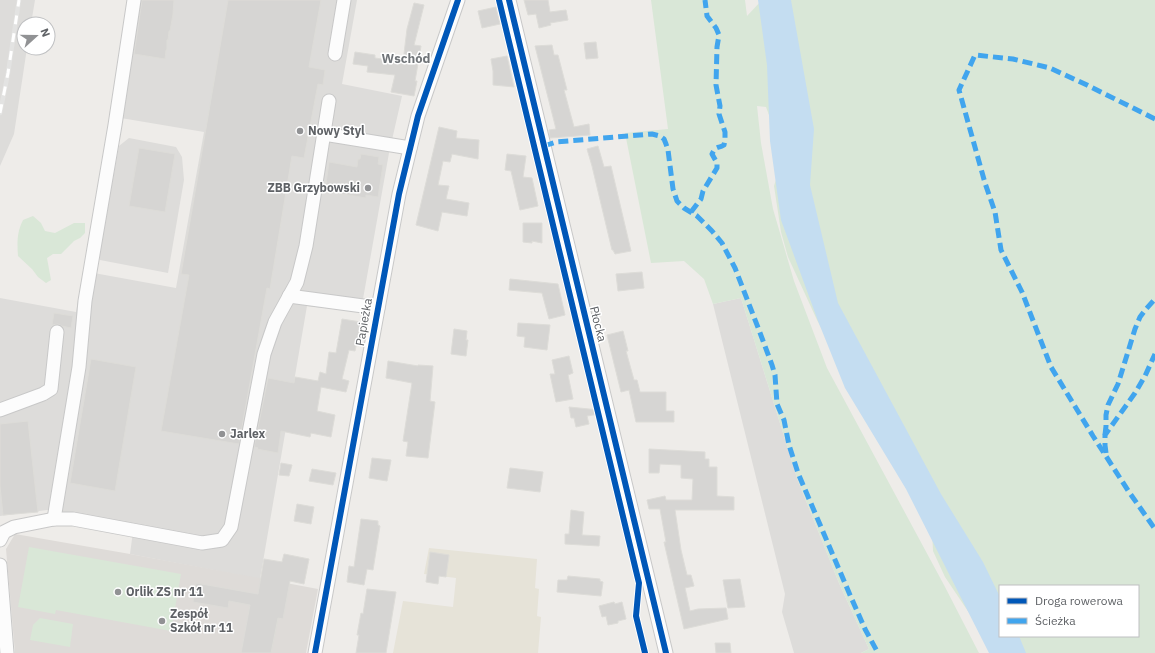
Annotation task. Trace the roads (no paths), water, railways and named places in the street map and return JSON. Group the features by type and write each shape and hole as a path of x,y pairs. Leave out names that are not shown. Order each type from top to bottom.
{"street":[{"path":"54,519 79,367 85,301 134,0"},
{"path":"335,54 344,0"},
{"name":"Papieżka","path":"315,653 399,194 418,116 458,0"},
{"name":"Płocka","path":"509,0 666,653"},
{"path":"0,540 4,532 14,527 54,519 73,519 202,543 222,540 231,527 264,354 276,322 297,282 306,246 329,101"},
{"path":"324,134 410,148"},
{"path":"289,296 378,308"},
{"path":"0,410 43,394 51,389 57,332"},
{"path":"0,565 7,653"}],"water":[{"path":"758,0 791,0 814,129 810,185 838,303 941,494 983,562 999,595 999,637 1019,637 1026,653 989,653 906,489 845,388 818,321 781,220 770,141 767,65"}],"railway":[{"path":"0,113 8,73 19,0"}],"place":[{"name":"Nowy Styl","path":"300,131"},
{"name":"ZBB Grzybowski","path":"368,188"},
{"name":"Jarlex","path":"222,434"},
{"name":"Orlik ZS nr 11","path":"118,592"},
{"name":"Zespół Szkół nr 11","path":"162,621"}],"district":[{"name":"Wschód","path":"406,58"}]}
